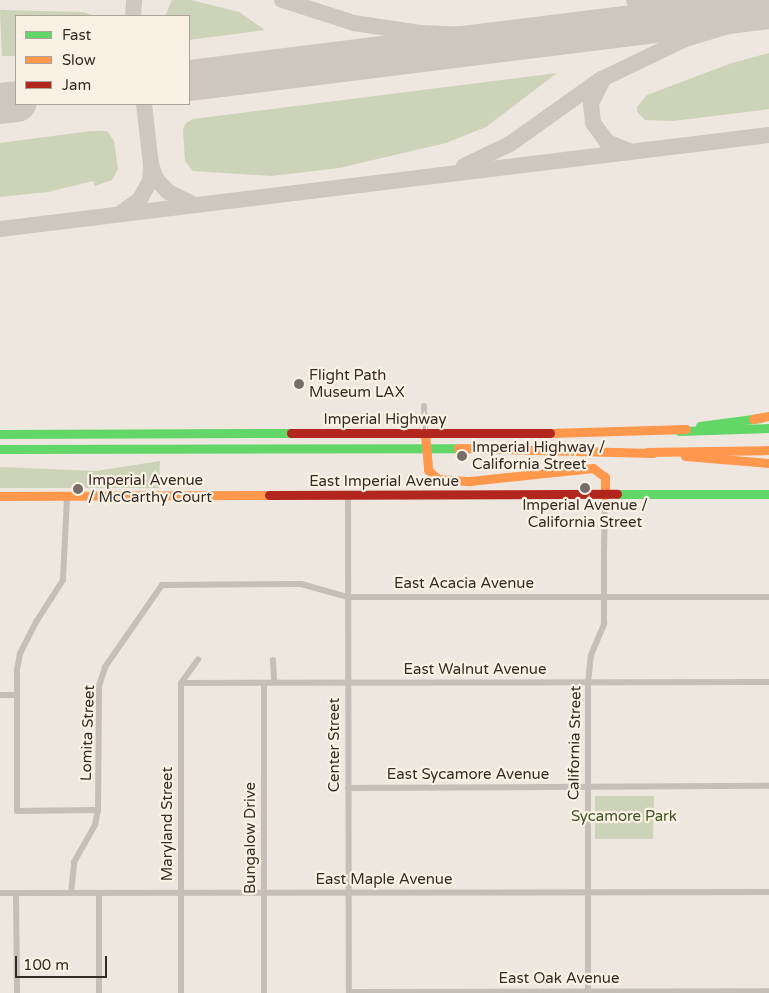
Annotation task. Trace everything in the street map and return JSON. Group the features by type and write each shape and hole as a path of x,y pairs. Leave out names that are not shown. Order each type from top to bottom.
{"main road":[{"name":"Imperial Highway","path":"0,434 679,431 769,417"},
{"path":"679,431 769,428"},
{"path":"68,433 68,447"},
{"name":"California Street","path":"425,433 428,470 438,479 480,480 593,468 604,477 605,495"},
{"name":"Imperial Highway","path":"0,449 68,447 426,447 647,452 769,463"},
{"path":"647,452 769,450"},
{"name":"East Imperial Avenue","path":"0,496 769,494"}],"street":[{"name":"California Street","path":"424,406 425,433"},
{"name":"California Street","path":"588,992 588,683 591,655 604,624 605,495"},
{"path":"66,496 63,580 36,622 20,654 16,695 17,810 98,810"},
{"name":"Center Street","path":"348,496 349,992"},
{"name":"East Acacia Avenue","path":"162,585 301,584 348,597 769,597"},
{"name":"Lomita Street","path":"71,893 74,862 96,824 98,810 99,686 105,667 162,585"},
{"path":"181,683 198,660"},
{"path":"273,660 274,682"},
{"name":"Bungalow Drive","path":"264,682 264,993"},
{"name":"East Walnut Avenue","path":"181,683 769,682"},
{"name":"Maryland Street","path":"181,683 181,993"},
{"path":"0,695 16,695"},
{"name":"East Sycamore Avenue","path":"348,788 769,786"},
{"name":"East Maple Avenue","path":"0,893 769,892"},
{"path":"16,893 17,993"},
{"path":"99,894 99,993"},
{"name":"East Oak Avenue","path":"349,992 769,991"}],"green space":[{"path":"172,0 191,0 239,12 265,30 190,40 190,15 165,15"},
{"path":"0,10 83,12 93,15 15,15 15,56 2,56"},
{"path":"769,53 769,109 673,121 645,120 637,112 637,107 647,95 732,63"},
{"path":"557,73 486,127 446,143 339,168 272,176 193,171 185,161 183,129 186,123 193,119"},
{"path":"91,131 107,131 114,141 118,169 112,180 95,186 93,181 48,192 0,197 0,143"},
{"path":"160,461 159,488 0,488 0,467 96,471"},
{"name":"Sycamore Park","path":"595,796 654,796 653,839 595,839"}],"taxiway":[{"path":"133,15 134,0"},
{"path":"282,0 354,23 421,33 497,36 595,30"},
{"path":"634,0 695,5 769,4"},
{"path":"629,151 607,142 593,123 591,103 604,78 685,39 769,14"},
{"path":"464,166 510,144 601,79"},
{"path":"0,93 15,93"},
{"path":"121,213 140,199 150,181 151,165 144,105"},
{"path":"0,229 769,135"},
{"path":"151,165 156,179 168,192 193,204"}],"runway":[{"path":"190,80 769,8"},
{"path":"0,103 15,101"}],"traffic: fast":[{"path":"700,426 760,418"},
{"path":"679,431 769,428"},
{"path":"0,434 291,433"},
{"path":"0,449 458,448"},
{"path":"617,494 769,494"}],"traffic: slow":[{"path":"753,419 769,416"},
{"path":"550,433 686,429"},
{"path":"425,433 428,470 438,479 470,481 593,468 605,477 605,495"},
{"path":"458,448 653,453"},
{"path":"647,452 769,450"},
{"path":"685,456 769,463"},
{"path":"0,496 269,495"}],"traffic: jam":[{"path":"291,433 550,433"},
{"path":"269,495 617,494"}],"place":[{"name":"Flight Path Museum LAX","path":"299,384"},
{"name":"Imperial Highway / California Street","path":"462,456"},
{"name":"Imperial Avenue / California Street","path":"585,488"},
{"name":"Imperial Avenue / McCarthy Court","path":"78,489"}]}
